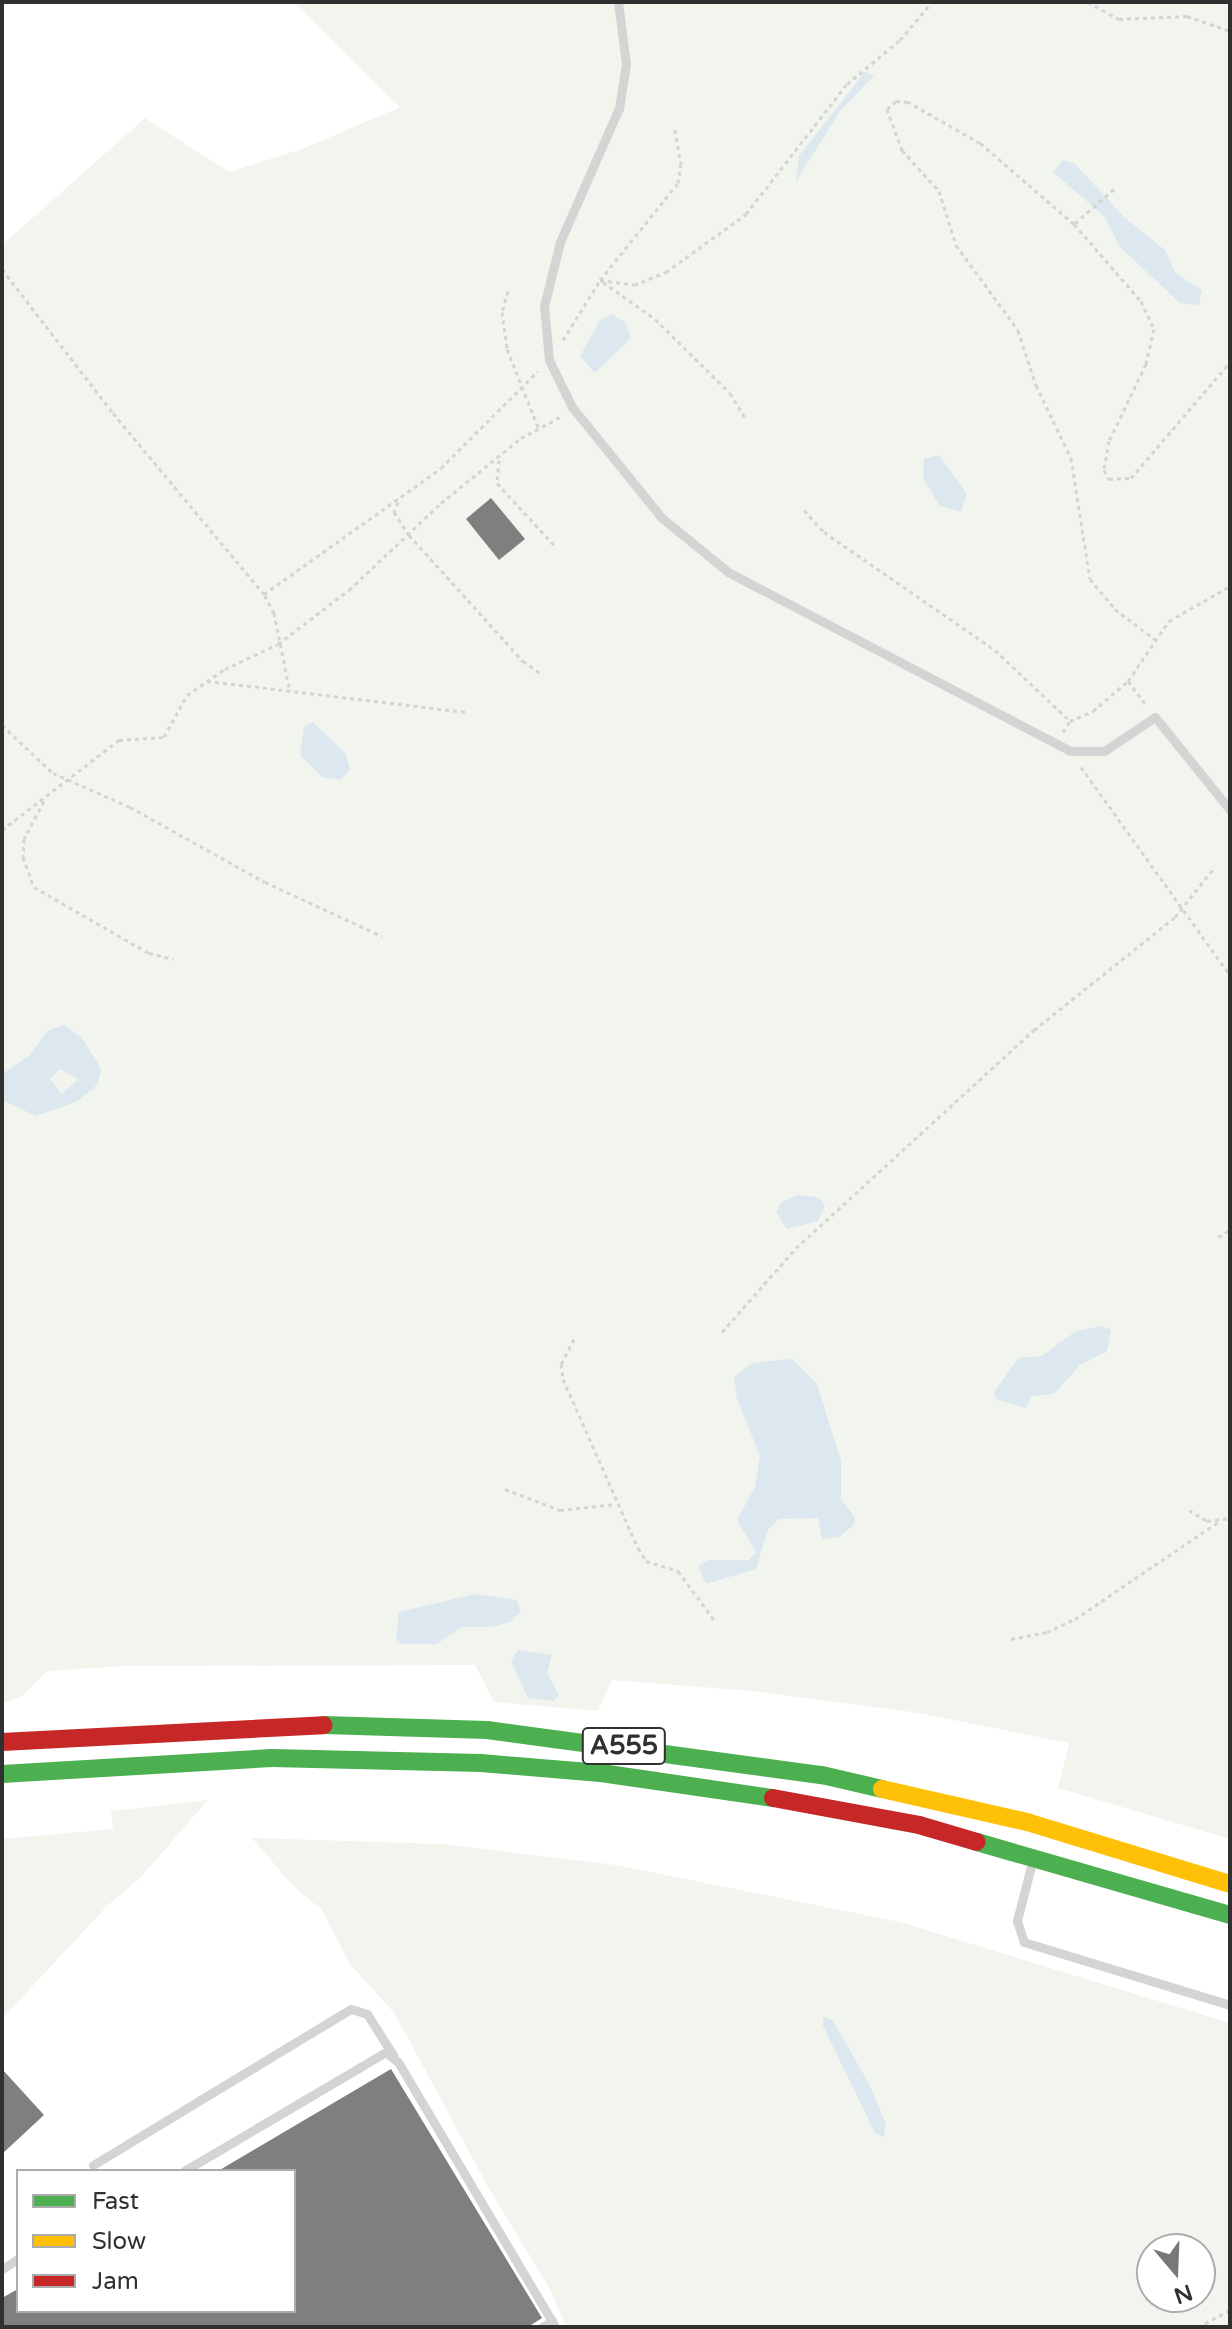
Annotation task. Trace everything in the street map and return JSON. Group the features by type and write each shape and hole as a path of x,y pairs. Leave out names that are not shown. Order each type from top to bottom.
{"highway":[{"name":"A555","path":"2,1742 275,1724 502,1732 822,1775 1027,1822 1230,1884"},
{"name":"A555","path":"2,1774 272,1758 481,1763 601,1773 817,1804 1034,1855 1230,1915"}],"lane":[{"path":"618,2 626,64 619,108 552,265 544,306 549,360 572,407 662,518 728,572 1070,751 1104,751 1155,717 1230,810"},
{"path":"1034,1855 1017,1921 1024,1942 1230,2005"},
{"path":"93,2165 351,2009 367,2014 553,2324 542,2327"},
{"path":"187,2169 370,2057 393,2055"}],"path":[{"path":"600,280 634,285 666,272 746,214 847,84 900,40 932,2"},
{"path":"1088,2 1119,19 1187,16 1230,31"},
{"path":"1157,641 1115,609 1090,579 1071,458 1018,330 956,245 939,191 902,150 887,109 896,101 908,102 980,143 1074,224 1111,273 1141,301 1154,329 1146,364 1109,441 1104,470 1109,479 1122,482 1136,473 1230,362"},
{"path":"264,594 400,499 460,451 549,360 600,280 678,183 681,165 674,127"},
{"path":"1074,224 1114,189"},
{"path":"2,269 113,413 264,594 274,613 289,687"},
{"path":"600,280 655,319 724,386 745,418"},
{"path":"508,291 503,325 520,388 538,427"},
{"path":"2,830 119,740 164,737 187,695 204,681 278,644 349,590 501,456 538,427 572,407"},
{"path":"501,456 497,483 554,545"},
{"path":"400,499 394,512 409,535 523,661 540,673"},
{"path":"804,510 824,532 995,650 1070,721"},
{"path":"1230,586 1169,621 1128,681 1093,711 1070,721 1063,733 1070,751 1230,975"},
{"path":"204,681 289,687 466,712"},
{"path":"1128,681 1155,717"},
{"path":"3,726 40,765 71,778 265,882 382,936"},
{"path":"46,798 24,839 23,857 34,887 149,953 173,959"},
{"path":"722,1332 796,1248 1034,1030 1164,927 1214,868"},
{"path":"1218,1237 1230,1230"},
{"path":"574,1339 561,1371 616,1504 646,1561 678,1571 715,1621"},
{"path":"505,1489 560,1510 616,1504"},
{"path":"1189,1510 1220,1521"},
{"path":"1011,1639 1047,1632 1075,1619 1220,1521 1230,1518"},
{"path":"1198,2327 1230,2310"}],"shaded area":[{"path":"293,2 1230,2 1230,1839 1058,1788 1069,1743 919,1713 753,1691 612,1680 598,1711 494,1702 475,1665 124,1666 47,1671 22,1696 2,1704 2,245 145,118 229,172 302,149 400,107"},
{"path":"865,72 874,76 841,110 796,181 799,156"},
{"path":"1063,160 1075,164 1124,217 1165,250 1175,272 1202,291 1199,305 1180,303 1120,247 1104,216 1053,172"},
{"path":"612,314 626,323 631,338 595,373 580,356 600,320"},
{"path":"939,455 967,494 961,512 940,506 923,478 924,459"},
{"path":"313,722 346,754 350,770 340,780 322,777 300,755 304,727"},
{"path":"64,1025 81,1037 101,1070 97,1085 76,1102 36,1116 2,1100 2,1074 30,1055 47,1031","holes":["60,1069 78,1079 62,1094 50,1079"]},
{"path":"796,1195 818,1197 825,1206 818,1221 787,1229 776,1212 782,1202"},
{"path":"1101,1326 1111,1330 1107,1351 1080,1365 1054,1394 1032,1396 1026,1408 998,1400 993,1394 1018,1358 1042,1356 1076,1331"},
{"path":"792,1359 817,1384 841,1461 841,1500 855,1517 854,1525 839,1537 822,1539 818,1518 779,1519 768,1530 756,1569 706,1584 698,1566 709,1560 749,1560 756,1552 737,1520 755,1487 760,1456 737,1399 734,1377 753,1363"},
{"path":"475,1594 517,1600 521,1611 510,1622 492,1627 461,1627 437,1644 402,1644 396,1639 399,1612"},
{"path":"518,1650 552,1655 547,1673 559,1695 554,1701 528,1698 511,1661"},
{"path":"208,1800 140,1878 107,1906 2,2019 2,1839 113,1829 111,1811"},
{"path":"252,1838 443,1844 616,1865 900,1922 1230,2023 1230,2327 566,2327 551,2291 487,2185 395,2014 349,1963 322,1910 294,1887"},
{"path":"823,2016 833,2021 868,2082 886,2124 884,2137 875,2133 823,2026"}],"building":[{"path":"491,498 525,539 499,560 466,519"},
{"path":"2,2069 44,2115 2,2154"},
{"path":"391,2069 542,2318 528,2327 2,2327 2,2298 16,2290 16,2313 296,2313 296,2169 221,2169"}],"traffic: fast":[{"path":"324,1725 487,1730 822,1775 882,1789"},
{"path":"2,1774 272,1758 481,1763 601,1773 773,1798"},
{"path":"977,1842 1230,1915"}],"traffic: slow":[{"path":"882,1789 1027,1822 1230,1884"}],"traffic: jam":[{"path":"2,1742 324,1725"},
{"path":"773,1798 919,1825 977,1842"}]}
